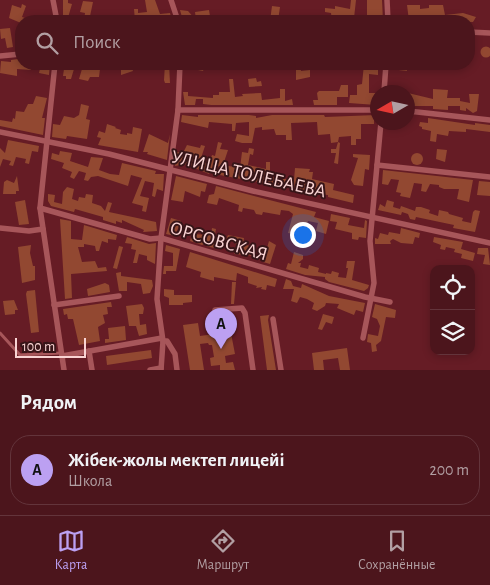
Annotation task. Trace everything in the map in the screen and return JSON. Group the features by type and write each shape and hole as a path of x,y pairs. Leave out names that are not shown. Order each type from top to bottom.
{"street":[{"path":"53,0 57,15"},
{"path":"171,0 176,15"},
{"path":"387,0 388,15"},
{"path":"475,32 490,33"},
{"path":"0,56 15,55"},
{"path":"54,70 40,208 64,370"},
{"path":"150,370 161,369 162,339 156,299 161,238 178,110 180,70"},
{"path":"384,85 386,70"},
{"path":"178,110 370,110"},
{"path":"415,112 490,120"},
{"path":"362,338 371,299 374,267 370,241 380,130"},
{"name":"УЛИЦА ТОЛЕБАЕВА","path":"0,132 47,140 490,243"},
{"path":"377,165 490,177"},
{"name":"ОРСОВСКАЯ","path":"40,208 150,239 161,238 371,299 390,302"},
{"path":"0,228 29,231 43,228"},
{"path":"54,305 119,296"},
{"path":"215,310 242,308 245,313 252,370"},
{"path":"273,320 281,370"},
{"path":"62,354 162,339 167,341 175,354 177,370"},
{"path":"89,351 92,370"}],"lane":[{"path":"0,334 20,356 62,354"}],"building":[{"path":"63,0 68,0 68,3 72,4 69,15 63,15"},
{"path":"145,0 155,0 160,14 170,13 170,15 134,15 134,9 138,9 138,13 147,12"},
{"path":"351,0 356,0 354,15 331,15 331,13 325,12 325,8 335,9 335,6 350,9"},
{"path":"367,0 382,0 383,15 367,15"},
{"path":"83,1 93,2 90,15 85,15 85,13 80,12"},
{"path":"22,4 26,6 23,15 15,15 15,20 9,18 12,5 21,8"},
{"path":"407,5 420,5 420,9 429,8 429,5 443,5 445,15 408,15"},
{"path":"272,6 280,7 279,15 271,15"},
{"path":"180,10 188,11 192,15 181,15"},
{"path":"209,10 210,15 195,15 195,12"},
{"path":"463,13 470,15 445,15"},
{"path":"10,28 13,47 7,48 5,38 1,39 0,29"},
{"path":"486,46 490,48 490,56 486,58 482,56 480,52 482,48"},
{"path":"11,60 15,60 17,76 0,73 1,61 11,62"},
{"path":"40,70 49,70 49,75 39,73"},
{"path":"64,70 74,70 71,79 66,79 66,76 63,76"},
{"path":"82,70 100,70 99,77 90,77 88,81 79,79"},
{"path":"121,70 133,70 133,71 121,75"},
{"path":"165,70 169,70 170,83 165,83"},
{"path":"296,70 310,70 310,77 296,80"},
{"path":"363,70 378,70 378,75 369,74 370,105 349,103 350,95 357,95 357,85 362,84"},
{"path":"256,78 257,82 261,81 262,86 249,87 248,79"},
{"path":"229,79 233,79 235,97 243,96 242,94 261,93 262,100 280,98 280,89 285,89 285,101 292,99 293,105 211,105 203,104 203,99 196,99 195,105 185,105 183,92 188,92 188,96 213,98 213,95 219,95 219,92 230,92"},
{"path":"341,85 348,85 348,97 337,97 337,105 314,105 313,100 318,100 317,93 319,91 339,91"},
{"path":"433,89 448,90 447,98 460,98 460,101 470,103 469,94 479,94 477,111 473,113 466,108 466,111 460,110 460,106 448,106 448,110 433,109 433,106 415,106 415,95 433,99"},
{"path":"36,96 47,98 42,118 45,118 43,135 0,126 0,120 12,122 13,118 15,119 16,111 24,112 28,104 33,104"},
{"path":"81,104 89,106 86,119 90,120 87,139 67,136 66,139 52,137 53,124 60,125 64,116 74,118 79,115"},
{"path":"182,115 198,117 198,115 249,115 256,116 256,118 272,115 324,115 325,117 370,115 370,124 361,124 361,139 356,139 356,145 351,145 351,136 339,137 338,142 331,143 330,134 318,135 317,122 291,123 292,140 286,140 286,135 276,135 274,129 262,130 262,127 255,128 252,143 242,143 235,141 237,134 249,136 249,122 236,123 235,131 232,131 232,124 209,122 208,128 181,122"},
{"path":"428,118 475,125 475,123 490,125 490,132 466,129 466,132 449,131 448,136 437,134 436,142 430,141 431,131 422,129 419,126 420,122 428,123"},
{"path":"107,124 121,130 120,134 127,135 127,133 132,134 133,127 142,129 138,152 98,145 101,138 97,137 99,131 105,133"},
{"path":"149,134 168,143 170,134 167,160 147,154 148,152 143,152"},
{"path":"8,140 39,146 38,152 32,151 29,164 25,163 26,159 16,157 13,166 9,165 11,161 3,159 0,167 0,148 5,153"},
{"path":"218,142 222,143 220,149 228,150 223,165 240,168 242,152 248,153 249,148 254,149 253,155 250,154 248,165 266,169 266,162 270,162 270,177 294,180 295,168 310,169 309,172 313,172 312,179 334,184 333,190 354,195 353,203 328,197 328,195 303,193 303,191 295,190 295,188 270,186 271,182 263,183 220,175 222,166 213,167 209,174 185,164 175,166 177,152 183,153 187,145 200,148 201,145 205,146 200,161 209,164 212,155 215,156"},
{"path":"338,142 340,143 338,164 334,163 336,153 331,153 331,149 336,149"},
{"path":"437,149 447,150 445,162 436,159"},
{"path":"60,151 72,153 70,161 88,167 91,157 103,158 99,170 110,174 119,175 122,163 156,171 155,174 164,174 163,191 157,189 155,197 152,196 154,183 145,181 140,196 149,198 146,212 142,211 143,206 132,203 142,178 131,175 128,186 98,176 91,177 88,181 84,180 86,173 79,171 74,179 70,177 72,172 62,168 64,163 51,159 52,153 59,155"},
{"path":"415,153 419,153 423,159 419,165 415,165 411,161 411,157"},
{"path":"353,154 370,155 369,170 365,169 363,186 354,185 351,180 358,158 353,157"},
{"path":"383,170 473,180 469,202 457,199 459,189 444,189 439,187 439,185 430,184 426,192 421,191 422,184 414,183 410,198 400,196 401,193 396,192 399,180 391,179 388,185 382,184"},
{"path":"17,176 19,191 16,191 16,194 3,194 4,182 7,180 14,183"},
{"path":"176,176 207,184 205,192 201,191 200,197 185,191 183,202 171,200"},
{"path":"479,181 490,182 490,196 477,195"},
{"path":"216,186 316,212 314,217 329,221 326,234 316,231 318,223 308,221 306,229 295,227 294,234 288,233 293,214 289,211 281,210 280,215 263,212 262,215 256,214 254,210 243,208 242,212 238,211 239,205 219,198 217,205 207,203 209,195 214,194"},
{"path":"67,187 74,189 72,199 78,201 79,197 85,198 86,194 93,195 92,203 101,206 105,211 108,202 112,203 109,212 156,222 157,231 143,232 144,230 122,220 122,223 116,221 116,224 103,220 103,217 75,209 74,212 51,206 48,201 48,194 55,195 54,202 62,204 63,192"},
{"path":"25,200 29,224 19,225 15,202"},
{"path":"387,200 394,202 393,207 400,209 401,206 415,211 416,207 421,207 430,210 429,213 438,216 439,210 463,218 462,221 471,223 473,212 475,210 480,211 475,232 453,228 454,225 416,217 415,220 410,219 408,214 402,212 401,215 378,210 380,204 385,207"},
{"path":"331,214 350,218 348,225 364,228 365,220 367,221 366,238 352,239 352,233 335,229 337,222 330,221"},
{"path":"171,218 181,221 175,236 166,234"},
{"path":"60,219 71,221 71,239 82,240 84,225 117,235 116,240 108,239 108,243 102,241 99,251 96,251 95,246 84,244 84,247 78,247 82,262 95,261 98,268 106,267 107,271 71,274 72,298 65,299"},
{"path":"212,228 216,229 214,240 218,241 214,248 206,246 207,243 202,245 190,241 192,234 211,235"},
{"path":"401,228 420,233 419,238 415,237 413,244 401,243 393,239 390,241 391,244 375,244 375,238 378,239 380,233 388,235 389,232 400,234"},
{"path":"228,235 244,238 243,244 256,248 254,256 234,254 237,246 234,241 226,239"},
{"path":"127,237 149,244 156,243 155,264 147,260 147,256 139,254 137,263 133,263 136,250 131,249 132,244 125,243"},
{"path":"434,237 463,242 461,249 475,253 473,261 461,258 462,254 454,252 455,249 446,247 445,250 440,249 441,245 433,242"},
{"path":"269,241 276,245 270,264 263,262"},
{"path":"31,245 30,253 33,266 35,266 35,280 22,283 18,247"},
{"path":"166,245 180,249 176,271 166,271 166,274 163,274 164,266 173,266 173,253 165,251"},
{"path":"119,246 123,247 117,269 113,268"},
{"path":"478,248 488,248 490,265 483,264 485,255 477,254"},
{"path":"190,252 277,279 275,287 267,285 266,290 261,289 262,287 256,288 257,286 248,283 248,277 237,273 236,281 214,277 214,281 200,277 201,272 186,267"},
{"path":"294,252 303,255 303,259 298,263 301,263 300,267 308,269 309,265 319,268 318,272 326,274 331,274 332,271 339,273 338,277 346,278 347,261 355,261 352,280 369,285 368,288 364,291 329,282 325,277 305,275 286,269 288,263 291,264"},
{"path":"121,272 121,276 152,280 153,286 150,293 143,294 141,284 127,282 127,291 119,291 116,273"},
{"path":"286,279 291,281 293,286 301,288 302,284 329,296 365,303 363,312 356,310 354,315 337,308 339,304 326,303 325,306 317,311 312,309 314,303 307,299 300,297 297,303 291,301 294,289 283,289"},
{"path":"232,282 236,282 234,304 231,304"},
{"path":"105,283 109,285 110,292 88,296 87,289"},
{"path":"164,289 174,290 174,295 192,295 192,302 183,303 183,305 169,305 169,298 164,296"},
{"path":"35,290 39,332 31,333 26,294 27,291"},
{"path":"14,300 18,310 15,310 15,314 5,315 3,301"},
{"path":"111,302 112,307 107,307 108,314 103,315 105,323 98,327 100,341 79,345 73,319 68,319 67,314 64,315 63,309"},
{"path":"142,304 144,308 143,314 139,314 140,325 146,324 147,334 139,336 136,326 129,326 126,306"},
{"path":"375,304 396,310 395,318 386,317 381,341 376,345 377,351 372,352 371,343 367,342 368,334 378,336 380,326 377,319 372,317"},
{"path":"323,314 334,317 332,324 326,322 322,330 318,329"},
{"path":"269,315 268,320 276,370 267,370 260,316"},
{"path":"198,323 200,336 214,334 213,326 229,323 235,354 225,356 226,363 233,362 235,370 220,370 220,365 211,366 210,358 214,357 212,345 208,343 200,344 204,370 190,370 183,325"},
{"path":"125,326 126,340 105,343 105,339 109,339 108,328"},
{"path":"347,348 350,370 340,370 338,358 323,360 324,370 314,370 312,353"},
{"path":"151,350 152,358 107,365 106,356"}],"place":[{"name":"Жібек-жолы мектеп лицейі","path":"221,349"}]}
